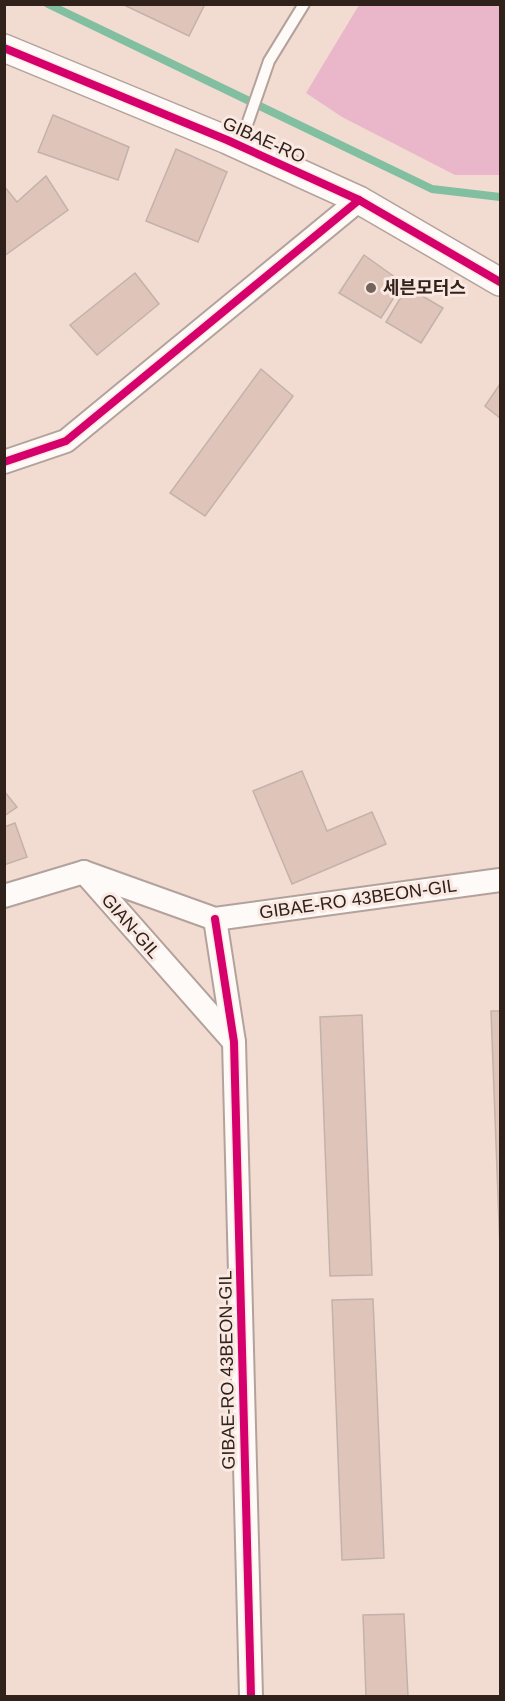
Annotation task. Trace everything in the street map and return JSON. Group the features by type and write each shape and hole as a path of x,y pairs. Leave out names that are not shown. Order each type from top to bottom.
{"street":[{"name":"GIBAE-RO","path":"4,48 240,146 359,200 501,282"},
{"path":"4,462 66,441 359,200"},
{"path":"4,896 84,872 215,919"},
{"name":"GIAN-GIL","path":"84,872 234,1042"},
{"name":"GIBAE-RO 43BEON-GIL","path":"251,1696 234,1042 215,919 501,880"}],"lane":[{"path":"240,146 269,61 304,4"}],"shaded area":[{"path":"359,5 500,5 500,175 455,175 342,117 306,93"}],"building":[{"path":"122,4 205,4 189,36"},
{"path":"53,115 129,147 118,180 38,152"},
{"path":"176,149 227,172 198,242 146,221"},
{"path":"46,176 68,210 4,256 4,186 17,202"},
{"name":"세븐모터스","path":"364,255 403,283 381,318 339,293"},
{"path":"135,273 159,304 97,355 70,325"},
{"path":"407,287 443,308 421,343 386,322"},
{"path":"261,369 293,396 205,516 170,493"},
{"path":"500,384 500,418 485,406"},
{"path":"302,771 327,831 372,812 386,844 292,884 253,791"},
{"path":"4,791 17,807 4,816"},
{"path":"15,823 27,857 4,865 4,827"},
{"path":"491,1011 500,1011 500,1250"},
{"path":"362,1015 372,1275 330,1276 320,1017"},
{"path":"373,1299 384,1558 342,1560 332,1300"},
{"path":"404,1614 408,1696 366,1696 363,1615"}],"waterway":[{"path":"48,4 432,189 500,197"}],"cycle path":[{"path":"4,48 227,140 359,200 500,282"},
{"path":"4,462 66,441 359,200"},
{"path":"215,919 234,1042 251,1696"}],"place":[{"name":"세븐모터스","path":"371,288"}]}
